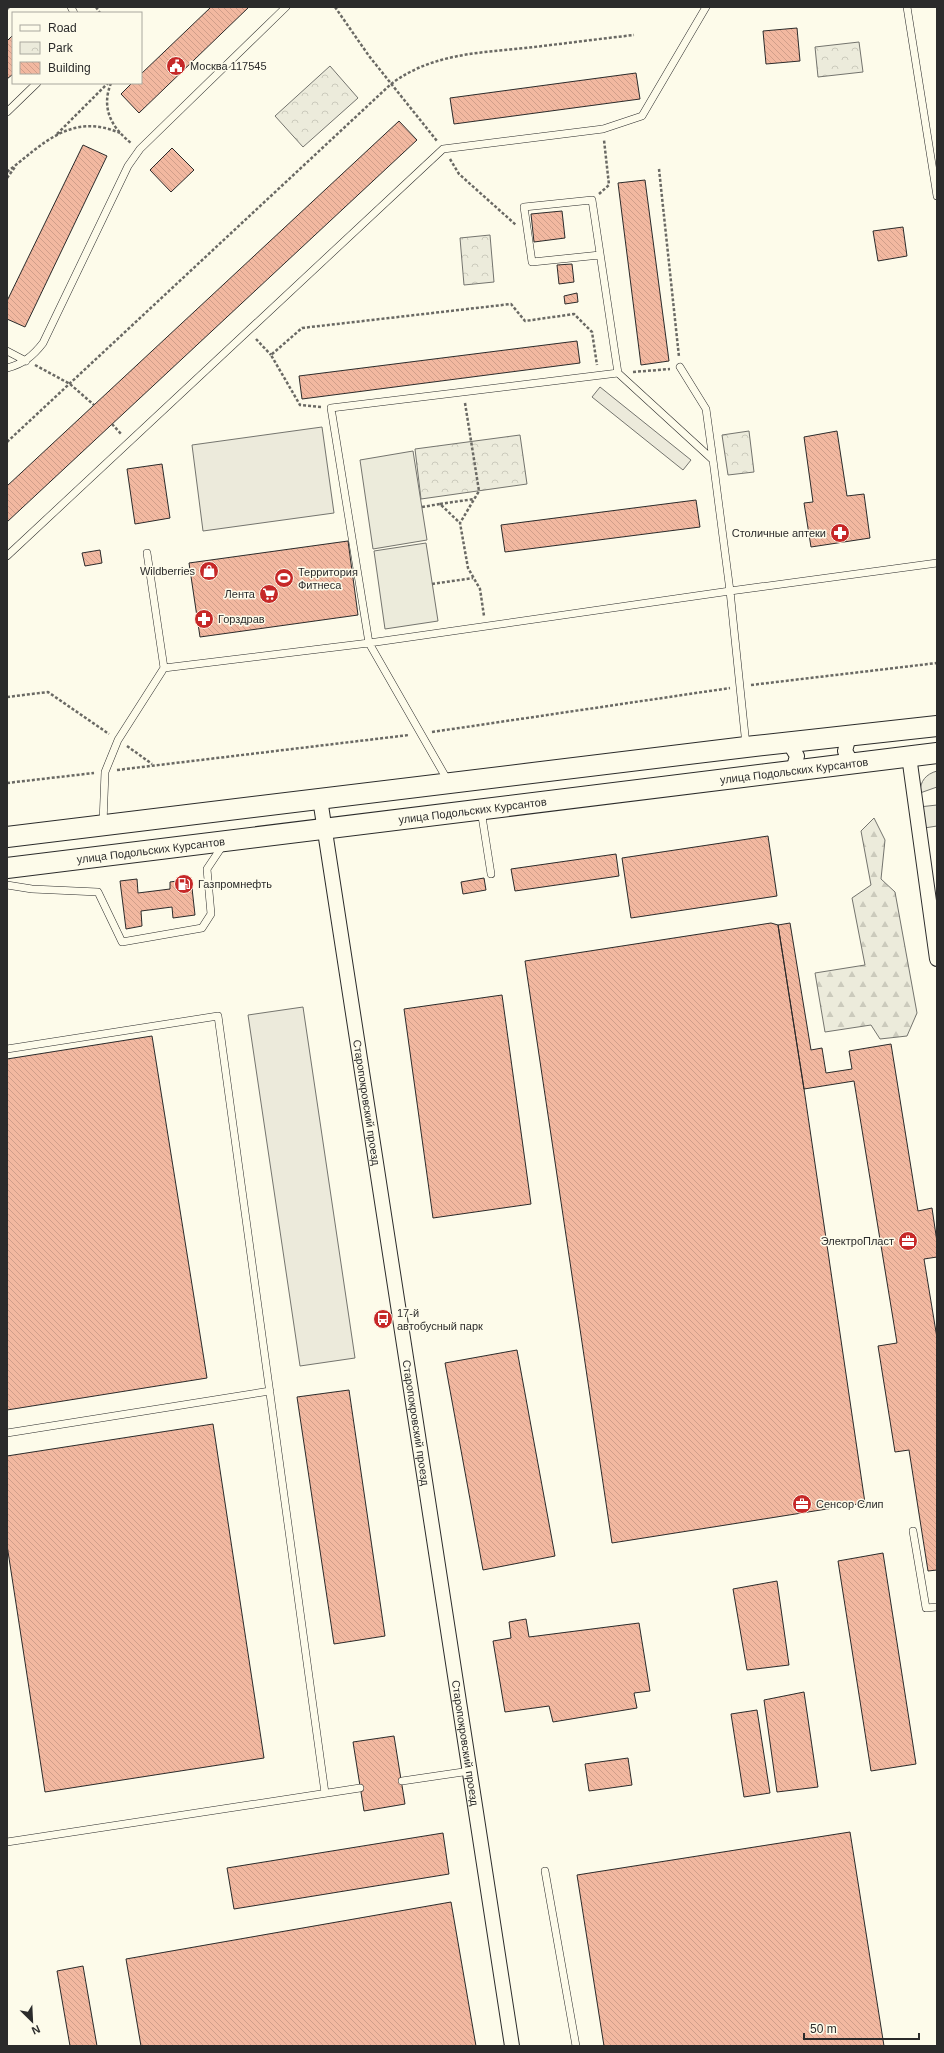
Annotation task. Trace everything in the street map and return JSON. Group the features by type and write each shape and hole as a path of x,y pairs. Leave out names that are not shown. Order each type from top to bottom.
{"main road":[{"path":"7,837 746,747 937,726"},
{"name":"улица Подольских Курсантов","path":"7,868 909,756 937,754"}],"street":[{"path":"857,735 848,740 845,751 850,760 860,763"},
{"path":"780,743 791,746 797,756 794,767 784,772"},
{"path":"909,756 937,959"},
{"name":"Старопокровский проезд","path":"320,799 512,2046"}],"lane":[{"path":"7,368 26,361 43,343 128,166 140,149 286,7"},
{"path":"7,556 444,149 603,129 642,116 706,7"},
{"path":"907,7 937,196"},
{"path":"7,112 36,84"},
{"path":"600,255 532,262 524,207 592,200 618,373 713,460"},
{"path":"7,351 26,361"},
{"path":"680,368 706,409 730,591 746,747"},
{"path":"450,784 370,643 331,408 618,373"},
{"path":"103,825 105,772 118,740 164,668 147,553"},
{"path":"164,668 370,643 937,563"},
{"path":"481,810 491,874"},
{"path":"7,885 32,889 98,892 122,942 202,928 211,914 206,869 226,841"},
{"path":"7,1049 218,1016 325,1793"},
{"path":"7,1433 270,1391"},
{"path":"913,1531 926,1608 937,1607"},
{"path":"402,1781 470,1771"},
{"path":"7,1842 360,1788"},
{"path":"545,1871 576,2046"}],"path":[{"path":"335,7 368,56 444,149 459,174 528,235"},
{"path":"7,442 391,84 418,66 448,57 634,35"},
{"path":"7,172 56,134 109,84"},
{"path":"110,84 107,98 107,110 112,122 120,134"},
{"path":"56,134 85,126 108,128 120,134 133,144"},
{"path":"592,200 609,186 603,129"},
{"path":"7,178 16,165"},
{"path":"618,373 680,368 659,169"},
{"path":"271,355 302,328 511,304 525,321 574,314 592,332 599,376"},
{"path":"248,331 271,355 300,405 331,408"},
{"path":"26,361 70,384 94,405"},
{"path":"460,523 479,491 463,391"},
{"path":"422,507 474,499"},
{"path":"440,504 460,523 468,568 480,589 486,627"},
{"path":"432,584 473,578"},
{"path":"7,783 421,733 739,687 937,663"},
{"path":"7,697 48,692 152,765"}],"green space":[{"path":"859,42 863,72 818,77 815,47"},
{"path":"330,66 358,98 303,147 275,116"},
{"path":"490,235 494,282 464,285 460,238"},
{"path":"749,431 754,472 728,475 722,435"},
{"path":"520,435 527,484 421,499 415,449"},
{"path":"413,451 427,540 373,549 360,460"},
{"path":"426,543 438,621 385,629 374,551"},
{"path":"937,771 937,787 920,793 921,785 924,779"},
{"path":"937,805 937,826 918,829 919,807"},
{"path":"874,818 885,840 881,879 895,892 917,1013 907,1036 880,1039 871,1025 825,1032 815,973 865,965 852,898 871,885 861,831"}],"shaded area":[{"path":"600,387 691,460 683,470 592,397"},
{"path":"322,427 334,513 203,531 192,445"},
{"path":"303,1007 355,1358 300,1366 248,1015"}],"building":[{"path":"211,7 249,7 139,113 121,94 131,84 142,84 142,73"},
{"path":"797,28 800,61 766,64 763,31"},
{"path":"12,36 12,75 7,79 7,41"},
{"path":"636,73 640,99 454,124 450,98"},
{"path":"399,121 417,140 7,522 7,486"},
{"path":"83,145 107,156 25,327 7,319 7,301"},
{"path":"172,148 194,170 171,192 150,170"},
{"path":"645,180 669,361 641,365 618,183"},
{"path":"562,211 565,238 534,242 531,214"},
{"path":"903,227 907,256 878,261 873,231"},
{"path":"572,264 574,282 559,284 557,265"},
{"path":"577,293 578,302 565,304 564,296"},
{"path":"577,341 580,363 302,399 299,376"},
{"path":"837,431 847,496 864,494 870,538 811,547 804,503 813,502 804,437"},
{"path":"162,464 170,518 135,524 127,469"},
{"path":"696,500 700,527 505,552 501,525"},
{"path":"348,541 358,615 200,637 189,563"},
{"path":"100,550 102,563 85,566 82,553"},
{"path":"768,836 777,896 631,918 622,858"},
{"path":"616,854 619,876 515,891 511,869"},
{"path":"484,878 486,890 463,894 461,882"},
{"path":"137,879 138,893 170,889 170,882 191,879 195,915 173,918 172,907 141,911 142,926 126,929 120,881"},
{"path":"771,923 778,925 804,1089 865,1503 612,1543 525,961"},
{"path":"790,923 811,1050 822,1048 826,1073 852,1069 849,1051 891,1044 918,1211 932,1208 937,1242 937,1257 924,1259 937,1338 937,1570 928,1571 909,1450 895,1452 878,1346 897,1343 854,1081 804,1089 778,925"},
{"path":"502,995 531,1204 433,1218 404,1009"},
{"path":"152,1036 207,1378 7,1410 7,1059"},
{"path":"517,1350 555,1556 483,1570 445,1363"},
{"path":"349,1390 385,1636 334,1644 297,1397"},
{"path":"213,1424 264,1758 45,1792 7,1545 7,1456"},
{"path":"883,1553 916,1764 871,1771 838,1561"},
{"path":"777,1581 789,1665 747,1670 733,1589"},
{"path":"526,1619 529,1637 639,1623 650,1691 634,1693 637,1708 553,1722 549,1706 505,1712 493,1641 511,1638 509,1622"},
{"path":"804,1692 818,1787 777,1792 764,1700"},
{"path":"757,1710 770,1793 744,1797 731,1714"},
{"path":"394,1736 405,1804 364,1811 353,1742"},
{"path":"628,1758 632,1785 589,1791 585,1764"},
{"path":"850,1832 884,2046 604,2046 577,1875"},
{"path":"443,1833 449,1874 234,1909 227,1868"},
{"path":"451,1902 476,2046 141,2046 126,1959"},
{"path":"83,1966 97,2046 70,2046 57,1971"}],"place":[{"name":"Москва 117545","path":"176,66"},
{"name":"Столичные аптеки","path":"840,533"},
{"name":"Wildberries","path":"209,571"},
{"name":"Территория Фитнеса","path":"284,578"},
{"name":"Лента","path":"269,594"},
{"name":"Горздрав","path":"204,619"},
{"name":"Газпромнефть","path":"184,884"},
{"name":"ЭлектроПласт","path":"908,1241"},
{"name":"17-й автобусный парк","path":"383,1319"},
{"name":"Сенсор Слип","path":"802,1504"}]}
